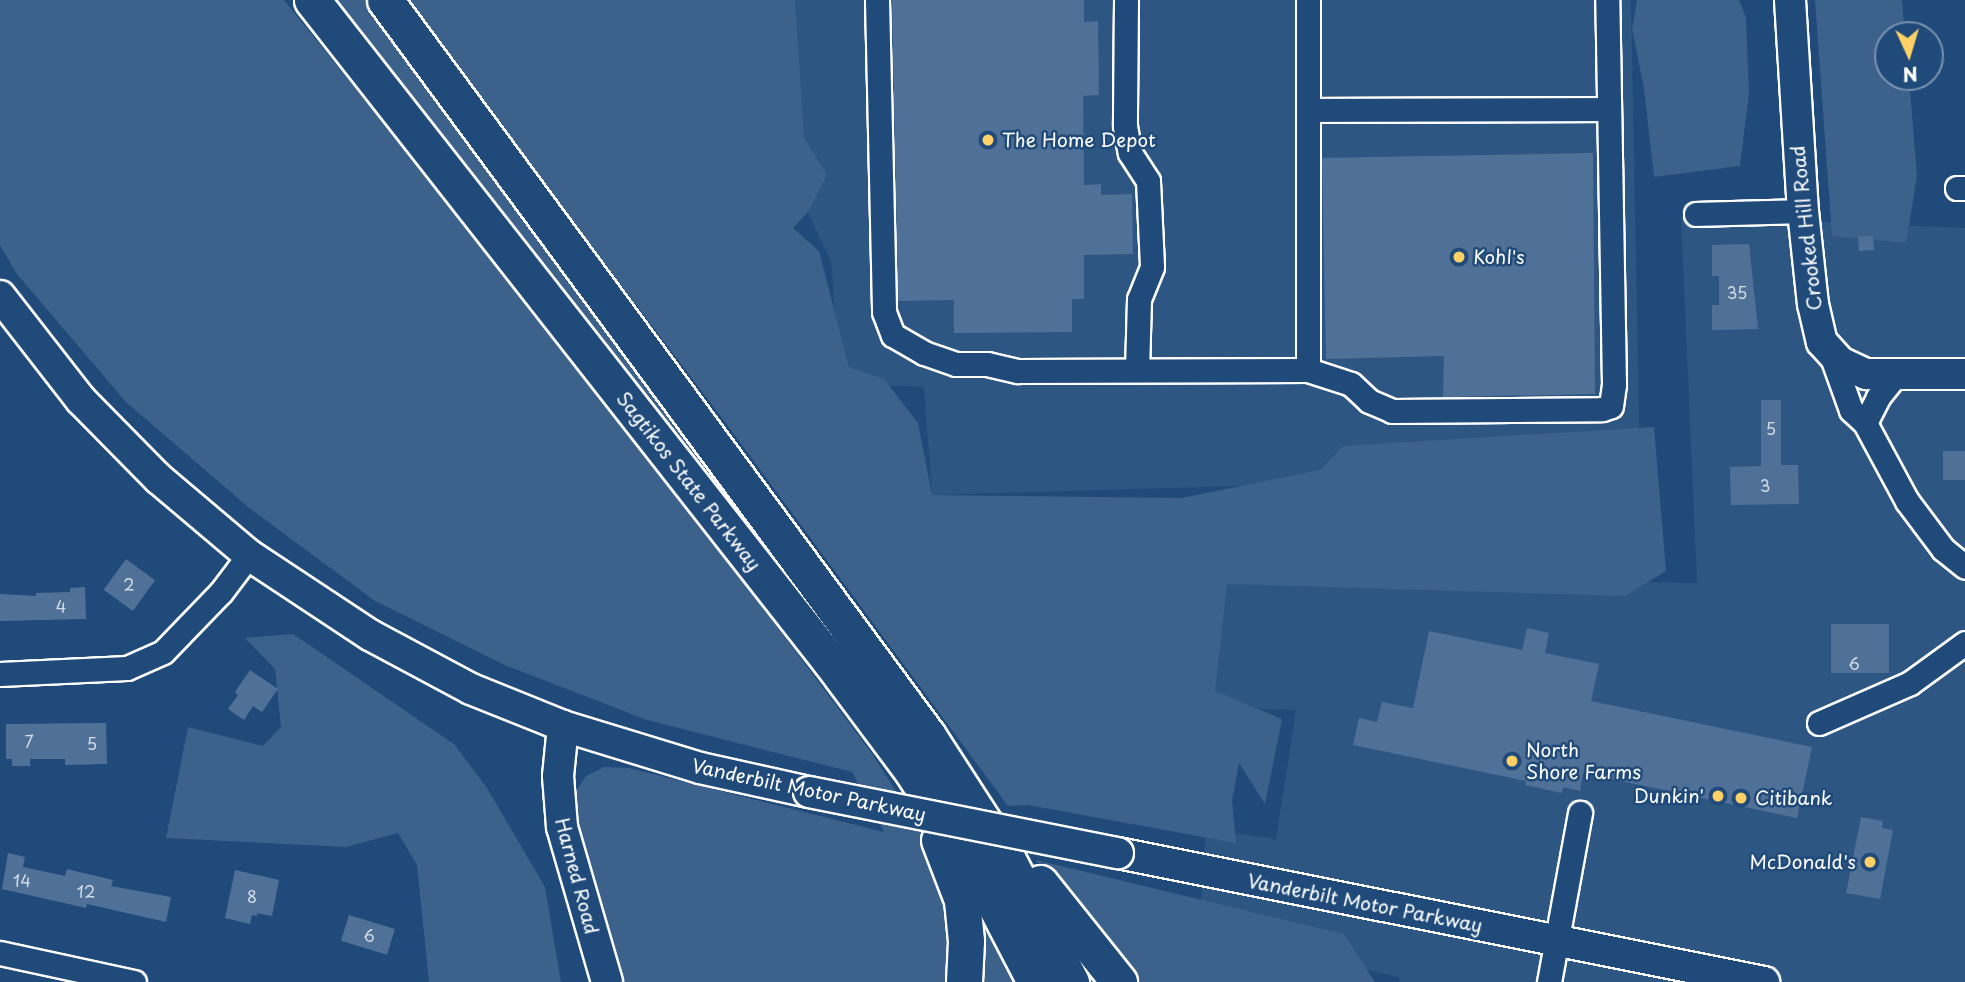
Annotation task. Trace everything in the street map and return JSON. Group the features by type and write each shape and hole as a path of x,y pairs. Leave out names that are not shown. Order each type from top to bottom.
{"highway":[{"name":"Sagtikos State Parkway","path":"312,0 830,661 912,771 982,880 1035,982"},
{"name":"Sagtikos State Parkway","path":"385,0 955,775 994,837 1071,982"},
{"path":"883,674 952,745 1043,887 1119,982"},
{"path":"912,771 962,900 966,941 964,982"}],"main road":[{"name":"Crooked Hill Road","path":"1790,0 1803,211 1815,318 1822,342 1832,357"},
{"name":"Vanderbilt Motor Parkway","path":"0,296 38,348 105,427 185,503 249,555 312,599 403,655 471,689 563,726 689,765 809,792 1764,982"},
{"path":"1832,357 1866,374 1965,374"},
{"name":"Harned Road","path":"563,726 558,776 559,816 607,982"}],"street":[{"path":"877,0 884,313 893,335 924,353 956,364 986,364 1018,371 1308,370 1351,384 1369,401 1392,411 1611,406 1614,384 1607,0"},
{"path":"1126,0 1125,126 1130,153 1148,181 1152,267 1139,299 1137,369"},
{"path":"1308,0 1308,370"},
{"path":"1309,110 1608,110"},
{"path":"1696,214 1803,211"},
{"path":"1832,357 1851,410 1866,423 1916,515 1943,549 1965,567"},
{"path":"1866,423 1878,397 1896,375"},
{"path":"0,674 127,668 163,652 221,592 249,555"},
{"path":"1819,723 1910,683 1965,643"},
{"path":"1549,982 1580,813"},
{"path":"0,953 78,976 134,982"}],"shaded area":[{"path":"0,0 284,0 622,419 873,755 933,850 949,904 949,956 945,982 620,982 600,901 574,824 576,791 586,776 604,767 629,768 884,832 852,772 647,720 505,665 375,601 248,507 126,402 16,273 0,245"},
{"path":"329,0 370,0 768,539 757,550"},
{"path":"405,0 795,0 804,137 827,175 808,212 793,228 819,251 849,367 884,379 918,423 932,495 1181,498 1320,470 1343,446 1654,427 1666,571 1625,596 1227,584 1215,691 1282,719 1265,804 1239,763 1232,801 1236,843 1028,805 1008,806 725,422"},
{"path":"771,0 1631,0 1640,474 932,495 924,387 840,383 831,261 774,142"},
{"path":"1637,0 1739,0 1746,17 1749,93 1740,166 1654,177 1644,89 1632,29"},
{"path":"1815,0 1902,0 1904,21 1874,21 1874,91 1910,91 1917,176 1906,243 1832,236"},
{"path":"1681,216 1965,228 1965,982 1400,982 1399,977 1199,933 1206,829 1276,839 1296,710 1193,707 1184,575 1697,583"},
{"path":"293,634 454,744 487,788 545,887 561,982 429,982 417,865 398,833 346,847 166,838 188,727 263,746 281,727 275,669 245,638"},
{"path":"1036,860 1344,934 1375,982 1132,982 1064,904"},
{"path":"985,924 1015,982 975,982 973,928"}],"building":[{"name":"The Home Depot","path":"892,0 1084,0 1084,22 1098,21 1099,95 1083,96 1084,185 1101,184 1101,195 1132,194 1133,254 1084,255 1084,299 1072,299 1072,332 954,333 954,300 898,301"},
{"name":"Kohl's","path":"1593,153 1595,394 1443,397 1444,356 1326,359 1322,158"},
{"path":"1873,236 1874,250 1859,251 1858,237"},
{"path":"1749,244 1758,329 1712,330 1712,305 1719,305 1719,276 1712,276 1712,245"},
{"path":"1761,400 1781,400 1781,465 1798,465 1799,504 1731,505 1730,467 1761,466"},
{"path":"1943,451 1965,451 1965,480 1943,480"},
{"path":"126,559 155,580 133,611 104,590"},
{"path":"85,587 86,619 0,621 0,594 36,596 36,593 70,592 70,588"},
{"path":"1831,624 1889,624 1889,673 1831,673"},
{"path":"1527,628 1549,633 1545,653 1599,664 1591,701 1812,747 1797,818 1583,773 1580,791 1563,787 1562,793 1525,785 1526,781 1353,745 1359,718 1377,722 1382,702 1413,708 1429,631 1522,650"},
{"path":"250,670 278,689 262,712 253,706 244,720 228,709 238,695 235,692"},
{"path":"106,723 107,764 65,765 65,759 30,759 30,766 12,766 12,759 6,759 6,724"},
{"name":"McDonald's","path":"1861,817 1883,821 1882,828 1893,830 1880,899 1846,893"},
{"path":"8,853 25,857 23,867 65,876 67,869 113,880 111,886 171,897 166,922 2,889"},
{"path":"235,870 279,880 272,916 257,913 257,916 252,915 250,924 225,918"},
{"path":"349,915 395,929 387,955 341,941"}],"place":[{"name":"The Home Depot","path":"988,140"},
{"name":"Kohl's","path":"1459,257"},
{"name":"North Shore Farms","path":"1512,761"},
{"name":"Dunkin'","path":"1718,796"},
{"name":"Citibank","path":"1741,798"},
{"name":"McDonald's","path":"1870,862"}]}
